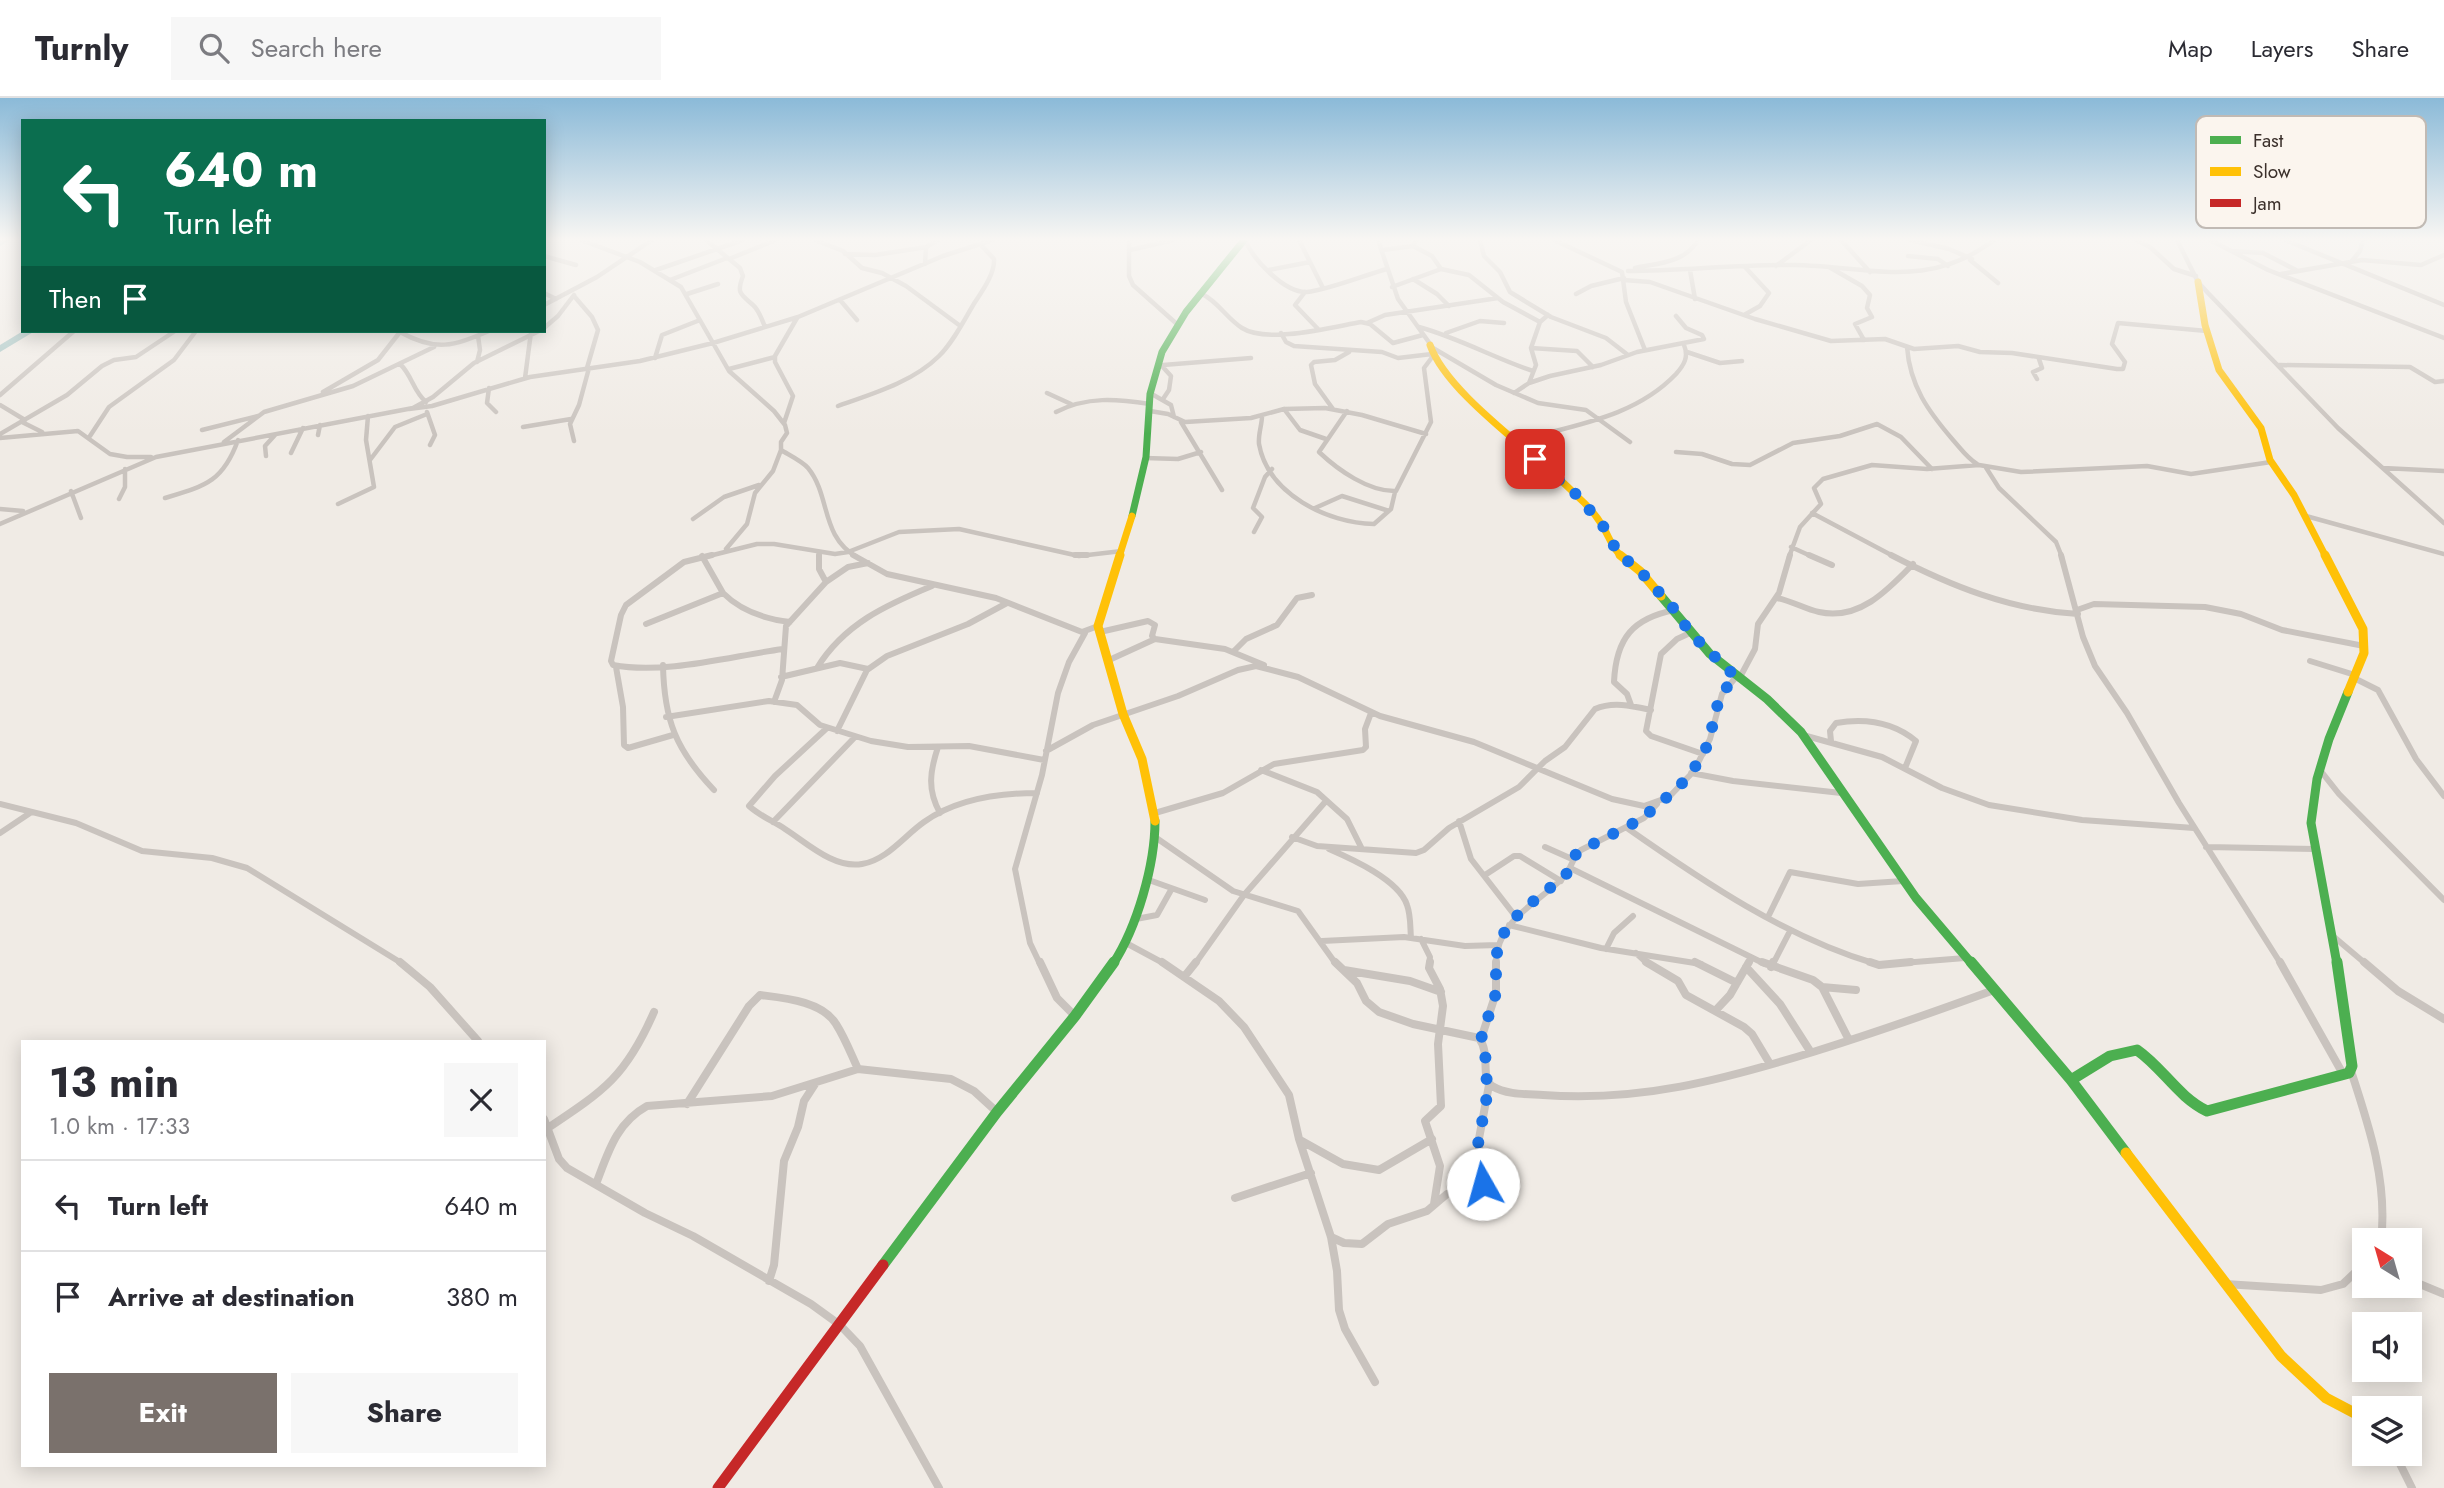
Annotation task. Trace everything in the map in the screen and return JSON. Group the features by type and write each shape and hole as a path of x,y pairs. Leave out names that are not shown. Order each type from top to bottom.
{"street":[{"path":"546,326 566,305"},
{"path":"574,440 571,419 579,405 598,330 583,305"},
{"path":"692,305 729,369 784,423 787,433 781,442 781,450 773,471 755,493 755,508 748,526 726,550"},
{"path":"753,305 765,327"},
{"path":"0,524 71,491 156,457 369,415 409,410 526,378 655,358 798,317 828,305"},
{"path":"844,305 857,320"},
{"path":"930,305 959,325"},
{"path":"838,406 891,384 937,359 974,305"},
{"path":"1155,305 1178,325"},
{"path":"718,1488 998,1112 1075,1016 1126,943 1136,919 1155,837 1155,813 1142,758 1123,714 1099,629 1143,482 1150,403 1160,365 1178,325 1192,305"},
{"path":"1220,305 1243,329 1281,333 1367,323 1381,316 1456,305"},
{"path":"1295,305 1318,329"},
{"path":"1402,305 1458,387 1578,496 1603,526 1618,553 1640,571 1675,610 1690,633 1803,734 1903,881 1965,958 2018,1014 2071,1080 2223,1284 2281,1356 2303,1380 2352,1412"},
{"path":"1510,305 1540,322"},
{"path":"1531,305 1548,315 1598,334 1628,355"},
{"path":"1627,305 1645,350"},
{"path":"1713,305 1832,341 1885,339 1907,347 1958,346 1980,352 2004,352 2120,369 2125,365 2124,359 2112,344 2120,323 2207,331"},
{"path":"1744,315 1761,305"},
{"path":"1864,340 1855,324 1872,317 1868,305"},
{"path":"2202,305 2219,370 2261,428 2272,462 2306,516 2363,629 2364,646 2355,676 2329,739 2312,806 2315,849 2333,935 2347,1073"},
{"path":"2222,305 2316,405 2444,523"},
{"path":"2357,305 2444,338"},
{"path":"1529,383 1535,365 1531,348 1540,322 1548,315"},
{"path":"1514,393 1529,383 1593,367 1645,350 1699,342 1704,337 1686,328 1676,316"},
{"path":"784,423 793,396 775,358 789,327 798,317"},
{"path":"655,358 662,335 700,320"},
{"path":"1445,334 1480,321 1504,323"},
{"path":"1367,323 1393,343 1423,335"},
{"path":"1417,327 1445,334 1497,359 1533,371"},
{"path":"0,396 72,333"},
{"path":"0,436 78,388 102,366 114,360 136,357 172,333"},
{"path":"90,436 109,407 174,360 194,333"},
{"path":"319,395 378,360 399,333"},
{"path":"402,333 434,347 450,347 485,333"},
{"path":"526,378 531,333"},
{"path":"426,404 477,362 531,333"},
{"path":"1281,333 1286,342 1294,345 1349,352 1382,352 1398,358 1432,352 1544,405 1581,409 1630,442"},
{"path":"477,362 480,350 478,336"},
{"path":"1517,441 1601,420 1655,395 1685,363 1685,345"},
{"path":"202,430 258,416 353,386 434,347"},
{"path":"1907,347 1909,367 1917,397 1923,407 1969,459 1982,466 1999,488 2056,542 2083,637 2095,666 2127,713 2194,828 2268,941 2347,1073 2375,1144 2382,1228"},
{"path":"1531,348 1577,351 1593,367"},
{"path":"1333,409 1315,384 1311,365 1349,352"},
{"path":"1262,416 1259,443 1272,469 1294,498 1344,520 1366,525 1380,522 1394,505 1395,492 1426,434 1432,414 1424,368 1432,352"},
{"path":"1687,352 1720,363 1742,361"},
{"path":"729,369 775,358"},
{"path":"1160,365 1251,358"},
{"path":"2038,379 2033,372 2042,368 2039,359"},
{"path":"400,364 408,371 416,393 426,404 435,435 430,445"},
{"path":"1056,412 1071,404 1096,399 1150,403 1163,399 1170,390 1171,376 1160,365"},
{"path":"2279,365 2410,367 2435,382 2444,381"},
{"path":"489,388 487,404 496,412"},
{"path":"1047,393 1071,404"},
{"path":"1163,399 1171,405 1174,417"},
{"path":"1150,403 1181,422 1222,490"},
{"path":"0,405 44,432"},
{"path":"1181,422 1262,416 1284,409 1333,409 1426,434"},
{"path":"1284,409 1300,430 1326,439"},
{"path":"1347,411 1318,452 1360,481 1389,493 1395,492"},
{"path":"370,460 395,427 427,414"},
{"path":"338,504 344,499 373,489 365,424 369,415"},
{"path":"222,443 258,416"},
{"path":"523,427 571,419"},
{"path":"83,432 99,423"},
{"path":"1676,452 1702,454 1732,464 1750,465 1793,443 1840,436 1877,424 1901,438 1932,469"},
{"path":"318,435 320,425"},
{"path":"291,453 303,428"},
{"path":"0,436 69,430 90,436 114,456 156,457"},
{"path":"266,456 265,446 276,433"},
{"path":"165,498 215,482 234,452 238,440"},
{"path":"781,450 808,468 820,494 833,535 848,552 887,574 1007,603 1085,633 1148,621 1155,625 1152,636 1155,639"},
{"path":"1145,458 1178,459 1201,452"},
{"path":"1481,1039 1496,993 1498,945 1516,916 1561,881 1570,868 1572,859 1590,844 1644,818 1657,804 1676,791 1703,754 1714,724 1720,695 1738,678 1755,649 1758,624 1777,598 1791,547 1800,527 1821,504 1814,485 1823,479 1863,466 1932,469 1982,466 2010,472 2029,472 2147,466 2192,474 2272,462"},
{"path":"2381,467 2444,471"},
{"path":"119,499 125,487 125,469"},
{"path":"1254,532 1262,517 1253,508 1261,493 1262,479 1272,469"},
{"path":"693,519 710,504 731,493 761,485"},
{"path":"71,491 81,518"},
{"path":"1315,508 1342,496 1389,511"},
{"path":"0,509 25,511"},
{"path":"1812,513 1858,540 1967,589 2040,612 2078,612 2094,604 2205,607 2241,614 2282,630 2364,646"},
{"path":"2306,516 2444,554"},
{"path":"673,735 638,746 628,748 624,745 623,707 616,667 611,661 619,635 620,611 670,571 702,556 757,544 774,544 819,553 848,552 899,532 959,529 1079,556 1122,551"},
{"path":"1791,547 1832,565"},
{"path":"819,553 818,569 826,582"},
{"path":"702,556 729,600 760,617 790,622"},
{"path":"774,702 790,622 826,582 848,567 868,563"},
{"path":"1777,598 1829,615 1849,613 1893,585 1913,564"},
{"path":"817,668 827,649 851,626 934,585"},
{"path":"646,624 723,593"},
{"path":"1234,651 1245,639 1277,625 1290,611 1297,598 1312,595"},
{"path":"837,731 854,692 868,669 887,656 955,630 1007,603"},
{"path":"1631,705 1627,694 1614,682 1625,636 1637,622 1675,610"},
{"path":"1075,1016 1057,998 1037,961 1030,943 1015,869 1037,793 1063,678 1085,633"},
{"path":"1690,633 1677,639 1661,654 1646,731 1648,735 1703,754"},
{"path":"1107,661 1155,639 1234,651 1406,726 1455,736 1539,766 1624,803 1641,806 1657,804"},
{"path":"616,667 663,665 783,649"},
{"path":"2310,661 2355,676 2378,690 2416,759 2444,796"},
{"path":"781,677 840,663 868,669"},
{"path":"663,665 663,700 673,735 702,779 714,790"},
{"path":"1046,751 1067,737 1123,714 1176,697 1250,666 1267,667"},
{"path":"666,717 753,702 774,702 796,705 814,721 827,728 894,746 969,746 1044,760"},
{"path":"1322,847 1416,853 1459,821 1520,787 1539,766 1564,747 1595,709 1602,706 1631,705 1651,709"},
{"path":"1155,813 1223,793 1261,770 1281,762 1363,750 1366,747 1365,729 1371,713"},
{"path":"1831,741 1830,732 1836,723 1858,720 1882,725 1916,741 1905,768"},
{"path":"827,728 750,802 750,809 825,855 856,865 863,865 892,849 923,822 940,813 994,795 1037,793"},
{"path":"1803,734 1882,757 1941,788 1989,805 2082,820 2194,828"},
{"path":"773,822 855,737"},
{"path":"938,747 928,777 934,802 940,813"},
{"path":"1261,770 1314,790 1347,819 1362,849"},
{"path":"2320,770 2339,794 2444,900"},
{"path":"1691,773 1825,793 1841,793"},
{"path":"1184,977 1214,940 1244,895 1326,801"},
{"path":"0,804 76,823 142,850 212,858 247,868 410,969 430,987 477,1040"},
{"path":"0,833 30,813"},
{"path":"1459,821 1465,848 1471,860 1516,916"},
{"path":"1627,828 1690,873 1832,951 1878,965 1965,958"},
{"path":"1155,837 1219,883 1244,895 1292,907 1304,918 1330,956 1357,983 1366,1001 1379,1012 1399,1020 1457,1031 1481,1039 1486,1047 1486,1080 1489,1085 1506,1093 1586,1098 1717,1081 1905,1023 1994,990"},
{"path":"1293,837 1367,868 1404,898 1408,905 1411,938"},
{"path":"1545,847 1572,859"},
{"path":"2206,847 2315,849"},
{"path":"1485,875 1514,856 1520,856 1561,881"},
{"path":"1570,868 1770,967 1806,977 1822,987 1856,990"},
{"path":"1768,917 1790,872 1855,885 1903,881"},
{"path":"1146,879 1205,900"},
{"path":"1136,919 1157,915 1171,890"},
{"path":"1606,949 1614,933 1633,916"},
{"path":"1509,925 1606,949 1684,958 1714,969 1737,983"},
{"path":"1770,967 1790,930"},
{"path":"2333,935 2398,991 2444,1019"},
{"path":"1321,941 1361,937 1411,938 1451,946 1498,945"},
{"path":"1421,939 1430,957 1429,968 1441,992 1443,1006 1440,1029 1441,1106 1425,1121 1440,1166 1434,1204"},
{"path":"1126,943 1154,957 1219,1001 1244,1027 1289,1095 1299,1139 1331,1237 1337,1271 1339,1310 1345,1329 1374,1382"},
{"path":"1636,953 1652,968 1678,981 1684,993 1748,1030 1770,1064"},
{"path":"1716,1010 1752,958"},
{"path":"1746,967 1780,1004 1810,1051"},
{"path":"1342,970 1410,981 1441,992"},
{"path":"1822,987 1849,1040"},
{"path":"687,1104 749,1006 760,995 793,999 824,1012 835,1021 858,1069"},
{"path":"548,1128 602,1090 619,1074 634,1054 654,1012"},
{"path":"2071,1080 2103,1060 2122,1052 2137,1050 2193,1105 2207,1111 2347,1073"},
{"path":"596,1184 610,1146 630,1116 647,1106 772,1096 858,1069 951,1079 974,1091 998,1112"},
{"path":"769,1281 774,1265 784,1161 798,1127 804,1101 815,1083"},
{"path":"1331,1237 1344,1243 1362,1244 1388,1224 1424,1213 1452,1192 1485,1183 1478,1144 1489,1085"},
{"path":"546,1124 559,1159 566,1168 811,1304 840,1325 860,1346 939,1488"},
{"path":"1299,1139 1329,1159 1371,1170 1385,1168 1399,1156 1432,1139"},
{"path":"1235,1198 1311,1173"},
{"path":"2223,1284 2321,1290 2343,1284 2352,1275"},
{"path":"2422,1285 2444,1294"},
{"path":"2401,1466 2412,1488"}],"waterway":[{"path":"0,349 27,333"}],"traffic: fast":[{"path":"1132,516 1146,457 1154,373 1162,352 1191,305"},
{"path":"1661,596 1710,654 1767,699 1801,732 1916,898 2071,1080 2126,1153"},
{"path":"2071,1080 2110,1056 2137,1050 2187,1099 2207,1111 2349,1073 2352,1066 2333,935 2311,823 2317,779 2329,739 2348,692"},
{"path":"883,1265 997,1112 1075,1016 1115,961 1136,919 1155,837 1155,821"}],"traffic: slow":[{"path":"2202,305 2219,370 2261,428 2270,460 2294,495 2363,629 2364,653 2348,692"},
{"path":"1430,345 1435,359 1458,387 1578,496 1603,526 1617,553 1640,571 1661,596"},
{"path":"1132,516 1098,626 1123,714 1142,759 1155,821"},
{"path":"2126,1153 2281,1356 2326,1398 2352,1412"}],"traffic: jam":[{"path":"718,1488 883,1265"}],"route":[{"path":"1483,1184 1486,1173 1478,1144 1489,1085 1486,1080 1486,1047 1481,1039 1496,993 1496,957 1501,937 1520,912 1560,882 1570,868 1573,857 1581,850 1644,818 1688,778 1708,744 1720,695 1736,677 1690,633 1675,610 1640,571 1618,553 1603,526 1578,496 1535,459"}]}
